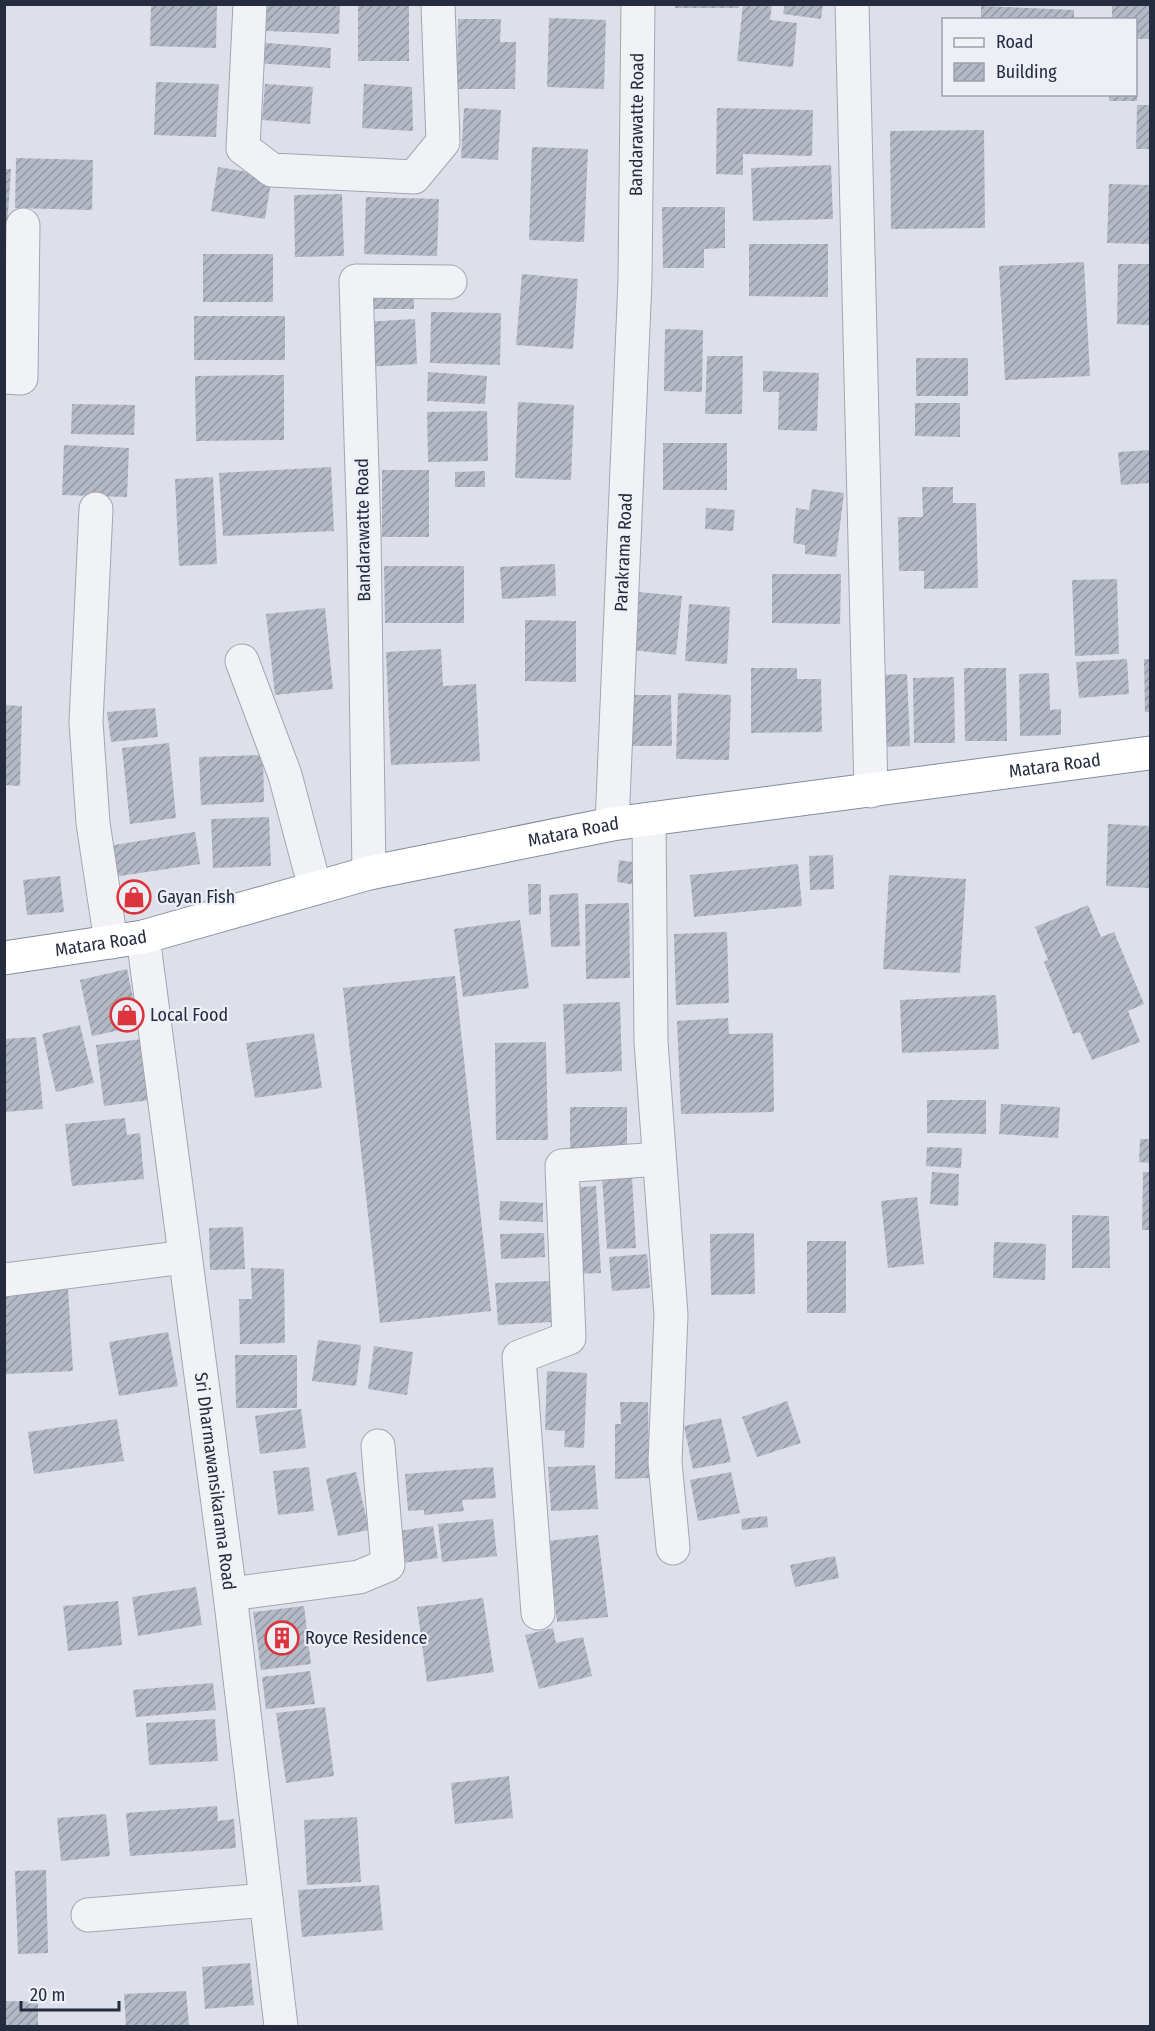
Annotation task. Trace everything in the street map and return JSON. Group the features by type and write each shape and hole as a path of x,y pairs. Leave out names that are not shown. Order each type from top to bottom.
{"highway":[{"name":"Matara Road","path":"4,958 143,937 369,873 612,824 1150,753"}],"street":[{"path":"250,4 243,148 272,170 414,177 442,142 438,4"},
{"name":"Bandarawatte Road","path":"635,280 638,4"},
{"path":"852,4 871,790"},
{"path":"4,377 21,378 24,225"},
{"name":"Parakrama Road","path":"612,824 635,280"},
{"name":"Bandarawatte Road","path":"369,873 364,534 356,281 450,282"},
{"path":"96,509 86,722 93,824 111,942"},
{"path":"242,661 285,775 315,888"},
{"path":"649,820 651,1042 671,1314 665,1462 673,1548"},
{"name":"Sri Dharmawansikarama Road","path":"143,937 230,1594 281,2026"},
{"path":"538,1613 519,1357 569,1338 562,1166 659,1159"},
{"path":"4,1280 185,1257"},
{"path":"230,1594 359,1577 388,1565 378,1446"},
{"path":"88,1915 266,1900"}],"building":[{"path":"151,4 217,4 216,48 150,46"},
{"path":"267,4 340,4 339,34 266,31"},
{"path":"358,4 409,4 409,61 358,61"},
{"path":"675,4 739,4 739,8 675,8"},
{"path":"743,4 772,4 770,20 797,23 793,67 737,61"},
{"path":"785,4 823,4 821,19 783,14"},
{"path":"1112,5 1150,5 1150,39 1137,39 1137,18 1112,18"},
{"path":"981,6 1074,10 1074,18 981,18"},
{"path":"549,18 606,20 604,89 547,87"},
{"path":"458,19 501,19 500,42 516,42 515,89 457,89"},
{"path":"254,42 331,48 330,68 253,63"},
{"path":"156,82 219,84 216,137 154,135"},
{"path":"265,84 313,87 310,124 262,120"},
{"path":"364,84 412,87 413,131 362,128"},
{"path":"1109,96 1137,96 1137,101 1109,101"},
{"path":"1137,105 1150,105 1150,149 1136,149"},
{"path":"464,108 501,110 498,160 461,158"},
{"path":"717,108 813,110 812,156 743,154 743,175 716,174"},
{"path":"984,130 985,228 891,229 890,131"},
{"path":"532,147 588,149 584,242 529,240"},
{"path":"16,158 93,160 92,210 15,208"},
{"path":"831,165 833,219 753,221 751,168"},
{"path":"218,167 272,176 265,219 211,211"},
{"path":"4,169 11,169 6,242 4,242"},
{"path":"1109,184 1150,185 1150,244 1107,243"},
{"path":"342,194 344,256 295,257 294,195"},
{"path":"366,197 439,199 437,256 364,254"},
{"path":"662,207 725,207 725,248 704,249 704,268 663,268"},
{"path":"749,244 828,244 828,297 749,296"},
{"path":"203,254 273,254 273,302 203,302"},
{"path":"1084,262 1090,376 1005,380 999,266"},
{"path":"1118,264 1150,264 1150,325 1117,324"},
{"path":"522,274 578,279 573,349 516,345"},
{"path":"414,290 414,309 366,309 366,291"},
{"path":"431,312 501,313 500,365 430,363"},
{"path":"194,316 285,316 285,360 194,360"},
{"path":"415,319 417,364 366,367 364,322"},
{"path":"665,329 703,330 702,392 664,391"},
{"path":"707,356 743,356 742,414 705,414"},
{"path":"916,358 968,358 968,396 916,396"},
{"path":"763,371 819,373 817,431 778,430 779,392 763,392"},
{"path":"428,372 487,376 485,404 427,401"},
{"path":"284,375 284,440 196,441 195,376"},
{"path":"518,402 574,405 571,480 515,478"},
{"path":"915,403 960,403 960,437 915,436"},
{"path":"72,404 135,405 134,435 71,434"},
{"path":"487,411 488,461 428,462 427,412"},
{"path":"663,443 727,443 727,490 663,490"},
{"path":"64,445 129,448 127,497 62,495"},
{"path":"1150,450 1150,483 1121,485 1118,452"},
{"path":"331,467 334,531 223,536 219,473"},
{"path":"382,470 429,470 429,537 382,537"},
{"path":"485,471 485,487 455,487 455,472"},
{"path":"213,477 217,564 179,566 175,479"},
{"path":"922,487 953,487 953,503 976,503 978,588 924,589 924,571 899,571 898,517 923,517"},
{"path":"812,489 844,493 836,557 805,554 805,545 793,543 796,508 809,510"},
{"path":"706,508 735,510 733,531 705,529"},
{"path":"555,564 556,596 502,599 500,567"},
{"path":"384,566 464,566 464,623 385,623"},
{"path":"772,574 841,574 840,624 772,623"},
{"path":"1117,579 1119,654 1075,656 1072,580"},
{"path":"638,592 682,596 676,655 632,650"},
{"path":"689,604 730,607 727,664 685,661"},
{"path":"325,608 333,689 275,695 266,614"},
{"path":"525,620 576,621 576,682 525,681"},
{"path":"441,649 443,686 476,684 480,761 391,765 386,652"},
{"path":"1127,659 1129,694 1079,698 1076,662"},
{"path":"1144,659 1150,659 1150,712 1145,712"},
{"path":"751,668 797,668 797,679 821,679 822,732 751,733"},
{"path":"964,668 1006,668 1007,741 965,741"},
{"path":"1049,673 1050,710 1061,709 1061,735 1020,736 1019,674"},
{"path":"907,674 910,746 880,747 877,675"},
{"path":"954,677 955,743 914,743 913,678"},
{"path":"678,693 731,695 729,760 676,759"},
{"path":"626,695 671,695 672,746 627,746"},
{"path":"4,705 22,706 20,786 4,785"},
{"path":"155,708 158,737 111,742 107,712"},
{"path":"169,743 176,818 130,824 122,748"},
{"path":"263,755 264,802 201,805 199,757"},
{"path":"269,817 271,866 213,868 211,819"},
{"path":"1108,824 1150,826 1150,888 1106,886"},
{"path":"195,832 200,864 113,877 108,846"},
{"path":"833,855 834,889 810,890 809,856"},
{"path":"619,860 639,863 637,885 617,882"},
{"path":"798,864 802,906 694,917 690,875"},
{"path":"889,875 966,879 960,973 883,969"},
{"path":"60,876 64,912 27,915 23,880"},
{"path":"528,884 541,884 541,914 529,915"},
{"path":"578,893 580,946 551,947 549,895"},
{"path":"629,903 630,978 586,979 585,904"},
{"path":"1088,905 1101,937 1114,932 1144,1004 1128,1011 1140,1042 1092,1060 1080,1032 1073,1034 1044,962 1048,960 1035,927"},
{"path":"520,920 529,988 463,997 454,929"},
{"path":"727,932 729,1003 676,1005 674,934"},
{"path":"127,969 139,1026 92,1036 80,980"},
{"path":"455,976 491,1311 380,1323 343,988"},
{"path":"996,995 999,1049 902,1053 900,1000"},
{"path":"620,1002 622,1071 566,1074 563,1004"},
{"path":"728,1018 729,1034 773,1033 774,1112 681,1114 677,1021"},
{"path":"80,1025 94,1083 56,1092 42,1034"},
{"path":"314,1033 322,1088 255,1098 246,1043"},
{"path":"36,1037 43,1109 4,1112 4,1039"},
{"path":"142,1039 150,1100 104,1106 96,1045"},
{"path":"546,1042 548,1140 496,1140 495,1043"},
{"path":"927,1100 986,1100 986,1134 927,1133"},
{"path":"1001,1104 1060,1107 1058,1138 999,1134"},
{"path":"570,1107 627,1107 627,1148 570,1148"},
{"path":"125,1118 127,1135 140,1133 144,1179 72,1186 65,1124"},
{"path":"1140,1139 1150,1139 1150,1163 1139,1162"},
{"path":"927,1147 962,1148 961,1168 926,1166"},
{"path":"932,1172 959,1174 958,1206 930,1204"},
{"path":"1143,1172 1150,1172 1150,1230 1142,1230"},
{"path":"632,1177 636,1248 607,1249 602,1178"},
{"path":"596,1186 601,1273 572,1274 567,1188"},
{"path":"917,1197 924,1264 888,1268 881,1201"},
{"path":"500,1201 543,1203 543,1222 499,1220"},
{"path":"1072,1215 1109,1216 1110,1268 1072,1268"},
{"path":"243,1227 245,1269 210,1270 209,1228"},
{"path":"544,1233 545,1257 501,1259 500,1234"},
{"path":"754,1233 755,1294 711,1295 710,1234"},
{"path":"807,1241 846,1241 846,1313 807,1313"},
{"path":"994,1242 1046,1244 1045,1280 993,1278"},
{"path":"647,1254 650,1288 612,1291 609,1257"},
{"path":"251,1268 284,1269 285,1343 240,1344 239,1299 252,1299"},
{"path":"550,1281 552,1322 498,1325 495,1283"},
{"path":"68,1288 73,1371 5,1374 4,1292"},
{"path":"168,1332 178,1386 119,1396 109,1342"},
{"path":"318,1340 361,1345 356,1386 312,1381"},
{"path":"374,1346 413,1352 407,1395 368,1389"},
{"path":"235,1355 297,1355 297,1408 236,1408"},
{"path":"547,1371 587,1373 584,1448 564,1447 565,1431 545,1430"},
{"path":"787,1401 801,1443 757,1457 742,1417"},
{"path":"620,1402 648,1402 649,1478 615,1479 615,1424 621,1424"},
{"path":"301,1409 306,1448 260,1454 255,1416"},
{"path":"721,1418 731,1462 693,1469 684,1426"},
{"path":"117,1419 124,1461 34,1474 28,1432"},
{"path":"595,1465 598,1509 551,1511 548,1467"},
{"path":"309,1467 314,1511 278,1515 273,1471"},
{"path":"493,1467 496,1498 462,1500 464,1511 424,1515 424,1510 408,1511 405,1474"},
{"path":"356,1472 369,1530 338,1536 326,1479"},
{"path":"731,1472 740,1513 698,1521 690,1480"},
{"path":"767,1516 768,1527 742,1530 741,1519"},
{"path":"493,1519 497,1556 442,1562 438,1524"},
{"path":"433,1526 438,1558 403,1563 398,1531"},
{"path":"598,1535 608,1617 557,1622 548,1541"},
{"path":"835,1556 839,1578 795,1587 790,1565"},
{"path":"196,1587 202,1625 138,1636 132,1597"},
{"path":"483,1598 494,1672 427,1682 417,1607"},
{"path":"118,1601 122,1645 68,1651 63,1606"},
{"name":"Royce Residence","path":"304,1606 311,1664 261,1670 253,1612"},
{"path":"553,1628 556,1643 583,1637 592,1676 539,1689 525,1635"},
{"path":"310,1671 315,1704 266,1709 262,1677"},
{"path":"213,1683 216,1710 136,1717 133,1690"},
{"path":"325,1707 334,1776 286,1783 276,1713"},
{"path":"215,1719 218,1761 149,1765 146,1723"},
{"path":"509,1776 513,1818 455,1824 451,1783"},
{"path":"217,1806 218,1821 234,1819 236,1848 130,1856 126,1813"},
{"path":"106,1814 110,1856 61,1861 57,1818"},
{"path":"357,1817 361,1882 307,1885 304,1820"},
{"path":"46,1870 48,1953 18,1954 15,1871"},
{"path":"379,1885 383,1930 302,1937 298,1890"},
{"path":"250,1963 254,2005 205,2009 202,1967"},
{"path":"186,1991 189,2026 126,2026 124,1994"},
{"path":"4,2001 38,2002 38,2026 4,2026"}],"place":[{"name":"Gayan Fish","path":"134,897"},
{"name":"Local Food","path":"127,1015"},
{"name":"Royce Residence","path":"282,1638"}]}
